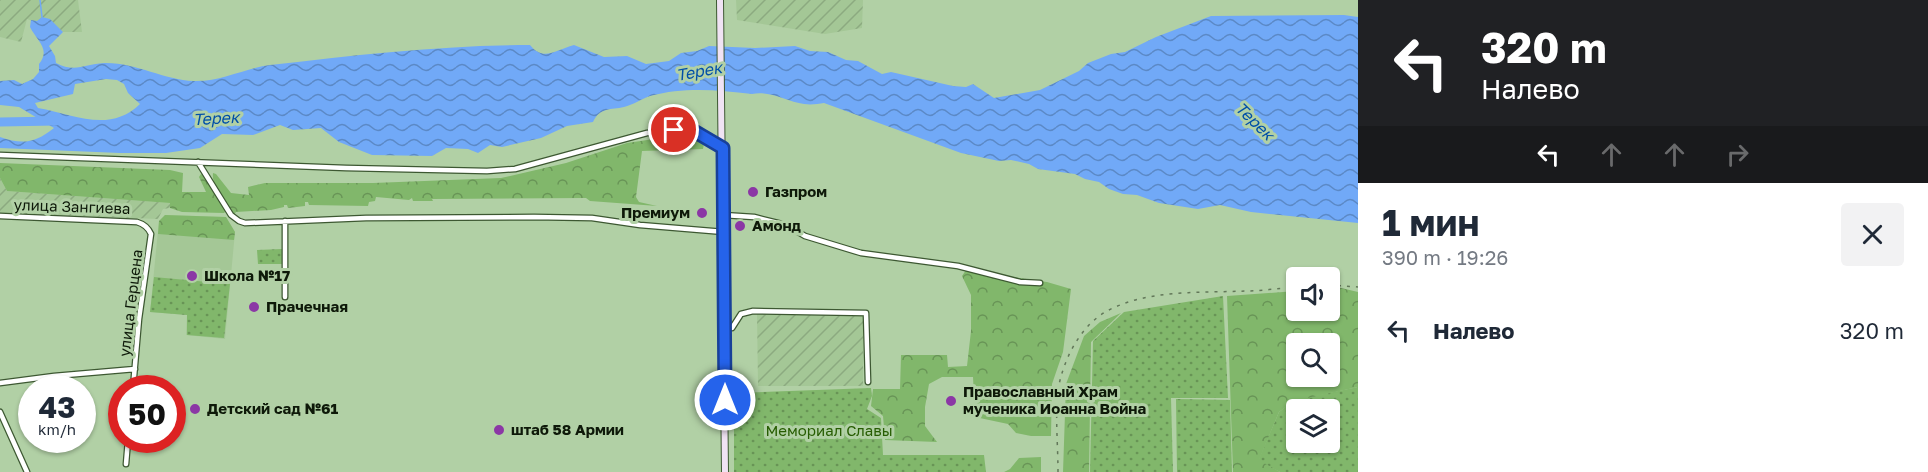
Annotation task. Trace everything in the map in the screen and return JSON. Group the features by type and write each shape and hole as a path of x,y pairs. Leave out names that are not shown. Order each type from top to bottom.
{"main road":[{"path":"720,0 725,472"}],"street":[{"path":"0,155 487,171 515,169 647,133 674,130 694,131 723,148"},
{"path":"198,162 235,219 245,223 366,218 546,217 592,219 724,232"},
{"path":"723,214 754,217 786,225 805,236 861,252 958,266 1020,282 1040,283"},
{"name":"улица Зангиева","path":"0,216 143,223"},
{"path":"285,220 285,297"},
{"name":"улица Герцена","path":"134,375 139,319 151,234 143,223"},
{"path":"725,328 732,328 741,314 753,311 866,313 868,382"},
{"path":"0,383 135,369"},
{"path":"0,412 27,472"},
{"path":"126,464 127,453"}],"shaded area":[{"path":"0,0 78,0 82,32 63,32 27,19 21,42 0,37"},
{"path":"736,0 863,0 862,28 825,34 737,20"},
{"path":"0,178 7,191 170,203 170,208 163,209 158,219 0,213"},
{"name":"Школа №17","path":"165,215 226,217 235,232 225,339 186,335 187,315 150,312 159,221"},
{"path":"757,314 863,316 863,386 758,386"}],"green space":[{"path":"674,136 701,139 704,144 703,149 642,151 636,197 639,202 657,206 590,201 586,198 413,201 412,198 409,200 376,197 375,201 369,202 368,206 309,205 305,202 305,206 288,208 284,205 284,207 271,210 236,212 234,215 214,184 213,178 213,173 216,174 231,193 249,195 248,187 265,183 373,183 501,178 566,163 627,143"},
{"path":"0,163 170,170 183,173 182,192 206,192 199,177 201,174 204,175 226,211 224,213 182,212 170,208 170,203 7,191 0,178"},
{"path":"165,215 226,217 235,232 234,240 158,234 159,221"},
{"path":"282,249 283,264 258,264 257,250"},
{"path":"966,270 1047,282 1071,289 1063,352 1052,384 1051,436 1016,433 1008,424 975,417 973,377 942,377 929,384 925,407 925,426 937,442 885,440 883,416 871,406 873,389 900,389 901,355 947,355 948,367 967,366 971,331 971,295 962,276"},
{"path":"154,277 230,284 224,338 187,335 187,315 150,312"},
{"path":"1340,288 1358,292 1358,387 1303,399 1286,399 1286,407 1279,412 1259,460 1280,472 1233,472 1227,296 1286,292 1286,321 1340,321"},
{"path":"1223,296 1228,398 1171,398 1173,472 1090,472 1093,341 1124,312"},
{"path":"1121,313 1091,342 1089,472 1063,472 1066,384 1084,336 1100,322"},
{"path":"1358,387 1358,472 1280,472 1258,461 1279,412 1286,406 1286,453 1340,453 1340,399 1299,399"},
{"name":"Мемориал Славы","path":"871,388 872,396 867,409 881,418 883,455 984,455 986,472 734,472 734,393"},
{"path":"1176,399 1230,400 1232,472 1177,472"},
{"path":"1041,457 1041,472 1004,472 1010,469 1019,458"}],"water":[{"path":"1344,15 1358,17 1358,223 1251,212 1220,205 1198,209 1159,203 1137,195 1123,194 1099,182 1075,174 1038,169 1029,164 1011,160 999,161 961,153 824,103 804,104 759,93 688,90 663,93 627,106 602,111 593,122 567,126 541,138 502,147 490,145 478,153 468,149 446,148 432,156 372,155 339,142 321,128 293,130 280,125 253,135 222,134 200,148 166,153 0,148 0,137 22,142 35,140 54,128 19,107 0,105 0,81 14,80 22,84 33,79 39,72 39,64 44,54 43,49 30,27 31,20 37,21 42,17 50,19 63,32 49,46 56,63 63,66 75,68 116,63 172,78 194,81 204,81 270,65 367,54 465,47 530,45 545,54 574,45 604,57 627,56 646,64 669,61 681,53 697,51 709,46 755,48 795,46 810,51 828,52 846,60 858,61 882,74 891,72 953,86 966,87 973,84 994,98 1040,90 1079,71 1088,63 1111,54 1125,52 1156,37 1211,16","holes":["106,79 117,80 124,84 128,93 140,104 116,118 104,120 78,117 38,108 35,103 73,94 75,84"]}],"waterway":[{"path":"40,0 42,17"},
{"name":"Терек","path":"0,122 56,121"}],"railway":[{"path":"1340,286 1358,287"},
{"path":"1058,472 1057,410 1060,379 1074,345 1097,317 1123,304 1157,296 1286,288"}],"place":[{"name":"Газпром","path":"753,192"},
{"name":"Премиум","path":"702,213"},
{"name":"Амонд","path":"740,226"},
{"name":"Школа №17","path":"192,276"},
{"name":"Прачечная","path":"254,307"},
{"name":"Православный Храм мученика Иоанна Война","path":"951,401"},
{"name":"Детский сад №61","path":"195,409"},
{"name":"штаб 58 Армии","path":"499,430"}],"route":[{"path":"674,130 694,131 723,148 725,400"}]}
